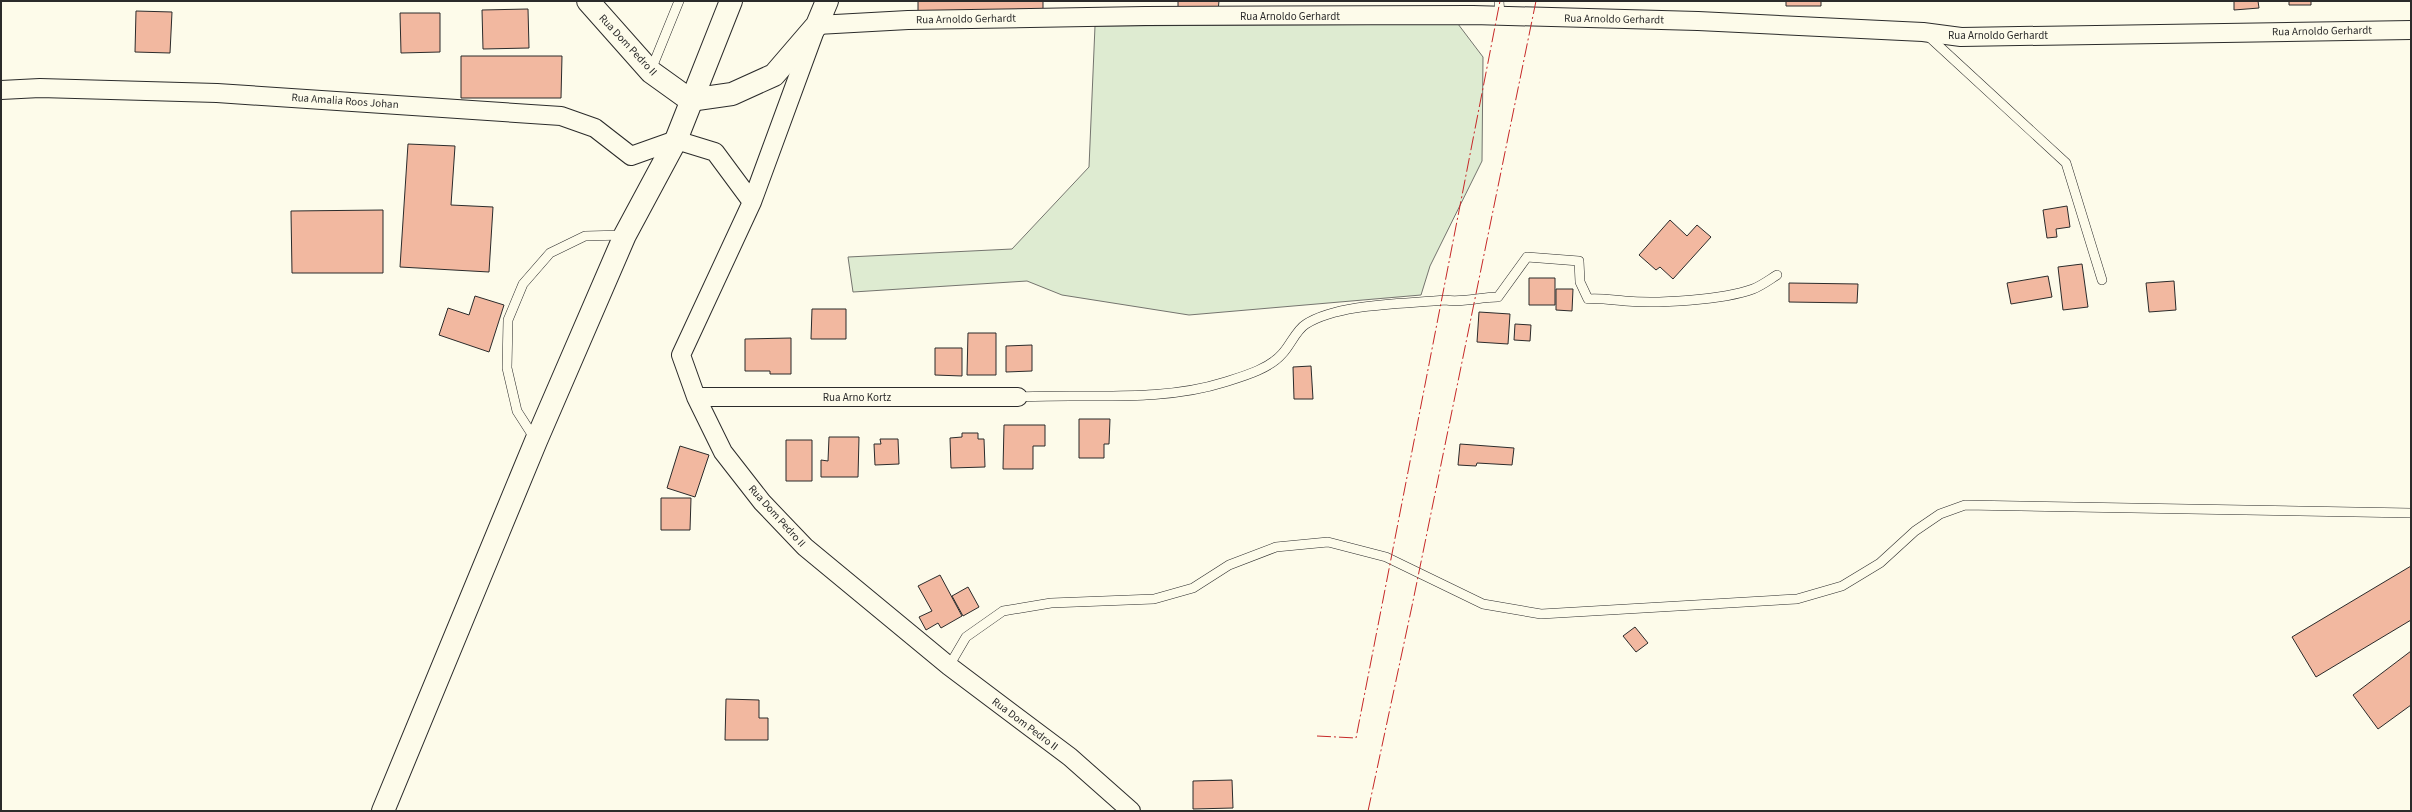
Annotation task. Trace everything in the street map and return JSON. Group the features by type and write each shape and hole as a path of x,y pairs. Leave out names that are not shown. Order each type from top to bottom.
{"main road":[{"name":"Rua Dom Pedro II","path":"588,1 651,72 690,100"},
{"path":"383,811 536,442 625,235 676,140 690,100 732,1"},
{"path":"690,100 732,94 774,75 817,25 826,1"}],"street":[{"name":"Rua Arnoldo Gerhardt","path":"817,25 908,20 1500,8 1698,21 1923,32 1961,37 2411,30"},
{"name":"Rua Dom Pedro II","path":"817,25 752,202 680,355 696,397 723,452 783,525 805,547 949,666 1070,758 1131,811"},
{"name":"Rua Amalia Roos Johan","path":"1,90 40,88 217,93 561,116 595,128 631,156 676,140"},
{"path":"676,140 715,152 752,202"},
{"name":"Rua Arno Kortz","path":"696,397 1018,397"}],"lane":[{"path":"651,72 679,1"},
{"path":"1923,32 2066,163 2102,280"},
{"path":"536,442 517,410 507,368 508,320 523,284 550,253 586,236 625,235"},
{"path":"1018,397 1126,396 1185,390 1224,382 1259,370 1281,356 1305,324 1338,310 1445,300 1459,302 1480,297 1498,297 1526,257 1579,261 1580,282 1588,298 1606,298 1625,302 1684,301 1734,293 1753,289 1777,275"},
{"path":"949,666 966,637 1004,611 1051,603 1154,599 1193,588 1229,564 1276,547 1313,543 1328,542 1386,557 1483,604 1541,614 1797,598 1842,586 1880,563 1916,531 1940,514 1965,506 2411,513"}],"green space":[{"path":"1458,24 1483,57 1482,161 1430,266 1421,295 1189,315 1062,295 1027,281 853,292 848,257 1012,249 1089,167 1095,26"}],"building":[{"path":"918,1 1043,1 1043,14 918,11"},
{"path":"1178,1 1219,1 1218,11 1178,9"},
{"path":"1786,1 1821,1 1821,6 1786,6"},
{"path":"2234,1 2258,1 2259,8 2234,10"},
{"path":"2289,1 2311,1 2311,5 2289,5"},
{"path":"528,9 529,48 483,49 482,10"},
{"path":"136,11 172,12 170,53 135,52"},
{"path":"400,13 440,13 440,52 401,53"},
{"path":"461,56 562,56 561,98 461,98"},
{"path":"408,144 455,146 451,205 493,207 489,272 400,267"},
{"path":"2067,206 2070,227 2056,229 2057,237 2047,238 2043,210"},
{"path":"383,210 383,273 292,273 291,211"},
{"path":"1670,220 1687,236 1697,225 1711,237 1673,279 1660,267 1656,270 1639,255"},
{"path":"2082,264 2088,307 2063,310 2058,267"},
{"path":"2048,276 2052,297 2011,304 2007,283"},
{"path":"1529,278 1555,278 1555,305 1529,305"},
{"path":"2174,281 2176,310 2149,312 2146,283"},
{"path":"1789,283 1858,284 1857,303 1789,302"},
{"path":"1556,289 1573,289 1572,311 1556,310"},
{"path":"475,296 504,305 489,352 439,335 448,308 469,315"},
{"path":"812,309 846,309 846,339 811,339"},
{"path":"1479,312 1510,314 1508,344 1477,342"},
{"path":"1515,324 1531,325 1530,341 1514,340"},
{"path":"968,333 996,333 996,375 967,375"},
{"path":"791,338 791,374 770,374 770,371 745,371 745,339"},
{"path":"1032,345 1032,371 1006,372 1006,346"},
{"path":"935,348 962,348 962,376 935,375"},
{"path":"1311,366 1313,399 1294,399 1293,367"},
{"path":"1079,419 1110,419 1109,444 1104,444 1104,458 1079,458"},
{"path":"1004,425 1045,425 1045,446 1033,446 1033,469 1003,469"},
{"path":"962,433 978,433 978,439 984,439 985,467 951,468 950,438 962,437"},
{"path":"829,437 859,437 858,477 821,477 821,460 828,461"},
{"path":"880,439 898,439 899,464 875,465 874,444 881,444"},
{"path":"786,440 812,440 812,481 786,481"},
{"path":"1460,444 1514,448 1512,465 1477,463 1476,466 1458,465"},
{"path":"680,446 709,455 695,497 667,488"},
{"path":"661,498 691,498 690,530 661,530"},
{"path":"2411,566 2411,620 2316,677 2292,637"},
{"path":"940,575 962,616 941,628 938,623 926,630 919,617 932,611 918,586"},
{"path":"968,587 979,607 963,616 952,596"},
{"path":"1635,627 1648,643 1636,652 1623,636"},
{"path":"2411,651 2411,705 2378,729 2353,695"},
{"path":"726,699 759,700 759,718 768,718 768,740 725,740"},
{"path":"1232,780 1233,808 1193,809 1193,781"}],"power":[{"path":"1317,736 1356,738 1500,1"},
{"path":"1368,811 1412,606 1536,1"}]}
